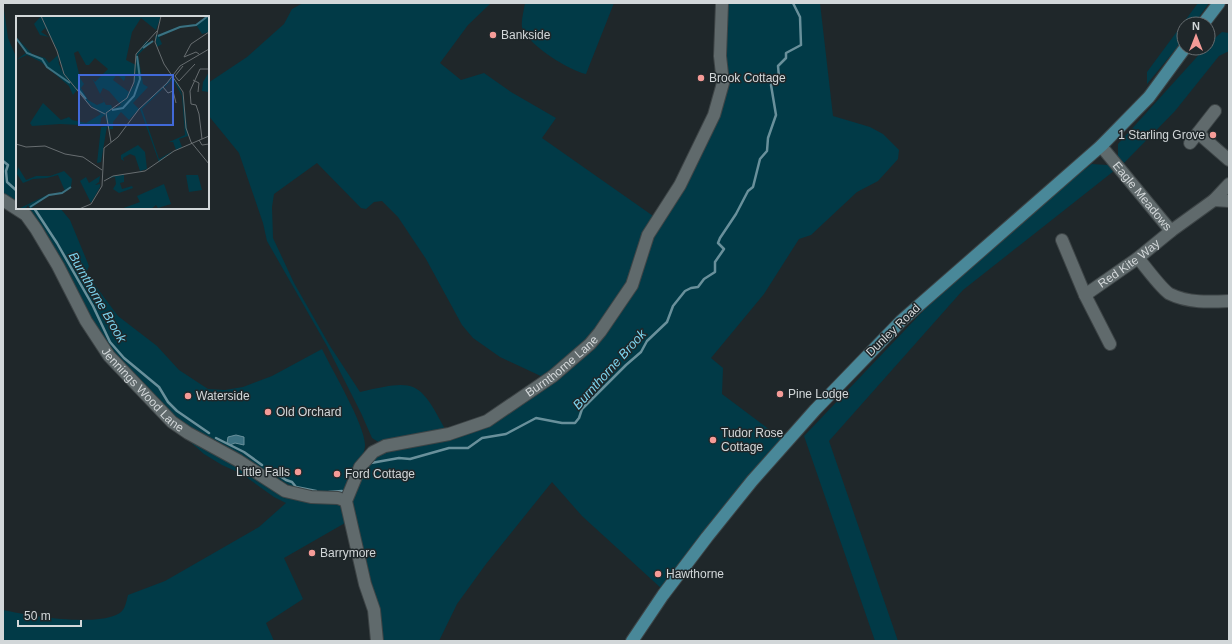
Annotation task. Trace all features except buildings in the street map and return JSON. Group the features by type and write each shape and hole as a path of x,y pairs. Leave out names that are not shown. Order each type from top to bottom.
{"main road":[{"path":"1210,16 1219,3"},
{"name":"Dunley Road","path":"632,641 663,595 747,487 857,365 901,321 1100,146 1149,97 1179,56"}],"street":[{"name":"Burnthorne Lane","path":"346,501 360,466 373,452 385,446 449,434 487,421 553,376 590,344 600,332 632,285 648,235 680,185 714,115 723,87 720,56 722,3"},
{"path":"1190,143 1215,111"},
{"path":"1198,133 1226,157"},
{"name":"Eagle Meadows","path":"1100,146 1171,231 1214,200 1229,184"},
{"name":"Jennings Wood Lane","path":"3,200 16,208"},
{"path":"1214,200 1229,201"},
{"name":"Jennings Wood Lane","path":"17,209 26,215 36,229 58,266 86,321 108,356 172,422 188,433 239,461 285,491 311,497 338,498 346,501"},
{"name":"Red Kite Way","path":"1085,295 1138,258 1171,231"},
{"path":"1062,240 1085,295 1110,344"},
{"path":"1138,258 1169,293 1204,302 1229,301"},
{"path":"346,501 365,584 374,610 376,641"}],"shaded area":[{"path":"3,3 8,38 16,57 16,203 3,193"},
{"path":"303,3 491,3 468,25 440,63 461,80 484,73 511,92 556,118 542,138 656,218 634,273 591,337 545,378 500,357 473,338 462,325 426,259 398,217 382,201 374,202 366,209 361,208 317,163 274,194 272,207 273,238 294,283 330,346 360,392 393,385 405,385 414,388 422,393 429,402 446,431 380,443 372,438 327,346 267,241 263,223 239,153 209,116 209,82 247,57 284,24 292,9"},
{"path":"525,3 614,3 586,74 570,68 550,56 531,41 525,34 522,27"},
{"path":"727,3 820,3 833,116 870,127 883,134 899,150 898,159 878,181 857,192 811,235 799,239 764,294 711,358 723,368 722,394 782,439 662,589 582,516 552,482 486,564 457,604 439,641 382,641 375,597 366,559 356,530 353,505 352,495 364,467 381,452 465,432 596,343 701,150 725,57"},
{"path":"1198,3 1209,3 1200,16 1188,16"},
{"path":"1222,32 1229,33 1229,51 1219,56 1175,111 1124,163 963,290 829,441 898,641 875,641 804,436 925,309 957,279 1081,172 1092,164 1107,165 1118,155 1118,144 1198,56 1216,56 1216,37"},
{"path":"1176,33 1176,49 1147,84 1147,72"},
{"path":"23,209 61,209 70,220 89,266 86,273 118,316 157,346 179,370 208,389 225,390 243,387 272,376 322,349 354,411 364,436 365,445 363,456 343,493 324,494 296,489 172,419 107,348 67,269 44,232 42,226"},
{"path":"236,435 244,437 244,445 235,443 230,445 227,443 228,437"},
{"path":"187,439 209,448 284,496 293,499 343,505 345,523 284,558 303,599 266,623 274,641 3,641 3,610 29,615 76,620 91,620 119,614 126,604 128,595 165,581 259,527 286,503 274,497 242,474 222,465 204,454"}],"waterway":[{"name":"Burnthorne Brook","path":"371,463 399,458 410,459 449,448 468,448 482,438 506,434 536,418 562,423 575,423 579,418 582,409 641,352 647,341 667,322 673,306 685,291 698,287 704,279 715,272 715,262 724,249 718,243 720,238 736,214 748,191 753,187 760,159 767,151 768,138 776,115 771,85 779,77 778,66 786,58 786,53 801,45 800,17 793,3"},
{"name":"Burnthorne Brook","path":"3,161 8,165 6,171 7,182 16,190"},
{"name":"Burnthorne Brook","path":"35,209 57,243 93,306 110,342 124,358 159,387 168,402 177,411 209,433"},
{"name":"Burnthorne Brook","path":"216,438 244,452 262,465"},
{"name":"Burnthorne Brook","path":"271,470 286,480 292,482 296,487 316,491"},
{"name":"Burnthorne Brook","path":"329,492 342,491"}],"place":[{"name":"Bankside","path":"493,35"},
{"name":"Brook Cottage","path":"701,78"},
{"name":"1 Starling Grove","path":"1213,135"},
{"name":"Pine Lodge","path":"780,394"},
{"name":"Waterside","path":"188,396"},
{"name":"Old Orchard","path":"268,412"},
{"name":"Tudor Rose Cottage","path":"713,440"},
{"name":"Little Falls","path":"298,472"},
{"name":"Ford Cottage","path":"337,474"},
{"name":"Barrymore","path":"312,553"},
{"name":"Hawthorne","path":"658,574"}]}
